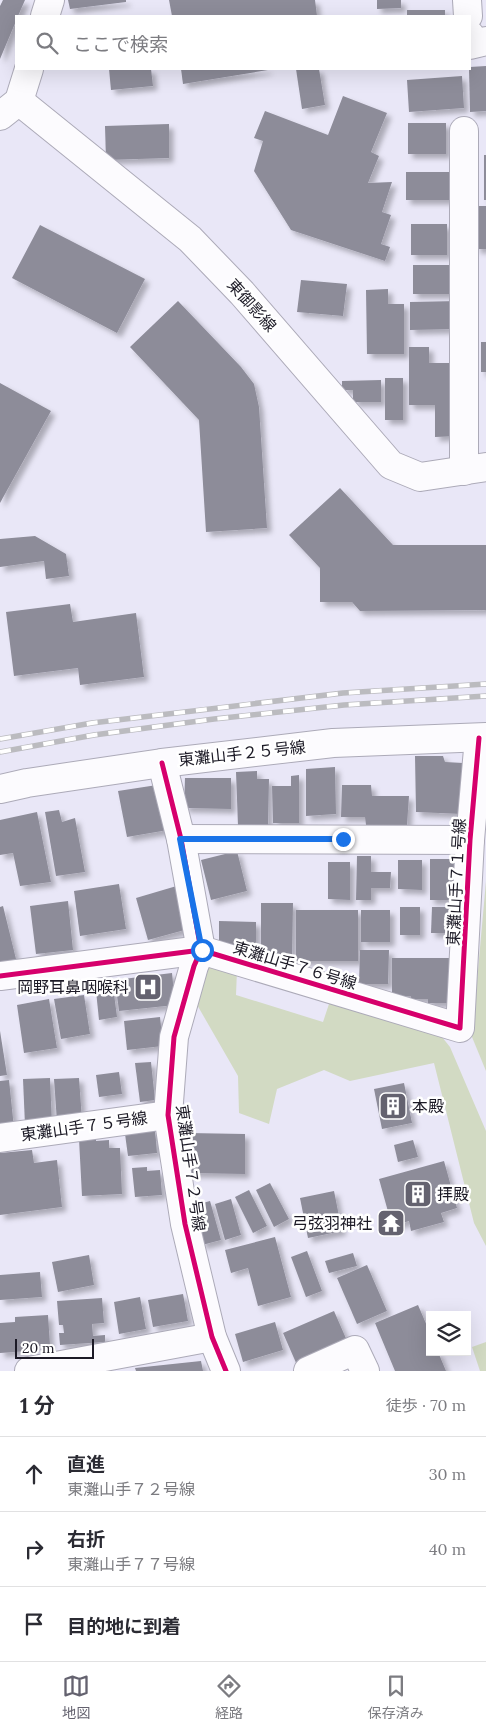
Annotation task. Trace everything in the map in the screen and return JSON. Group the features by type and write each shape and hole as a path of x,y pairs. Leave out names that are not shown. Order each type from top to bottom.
{"street":[{"path":"45,15 50,0"},
{"path":"467,0 468,15"},
{"path":"471,45 486,41"},
{"path":"10,108 29,70"},
{"name":"東御影線","path":"10,108 190,239 242,293 391,465 420,477 475,469"},
{"path":"464,131 475,469"},
{"name":"東灘山手２５号線","path":"0,789 26,783 162,762 333,743 482,738"},
{"name":"東灘山手７１号線","path":"460,1028 470,840 482,738"},
{"path":"162,762 180,839 202,950"},
{"path":"180,839 470,840"},
{"name":"東灘山手７６号線","path":"0,976 202,950 460,1028"},
{"name":"東灘山手７２号線","path":"202,950 194,966 174,1037 168,1115 184,1224 212,1337 226,1371"},
{"name":"東灘山手７５号線","path":"0,1138 168,1115"},
{"path":"28,1371 212,1337"},
{"path":"308,1371 355,1350 365,1371"}],"green space":[{"path":"486,881 486,1071 472,1037"},
{"path":"207,960 237,970 236,995 323,1022 331,998 438,1032 450,1047 486,1131 486,1246 474,1223 434,1063 350,1081 324,1070 277,1089 269,1124 239,1113 238,1076 196,1003"},
{"path":"486,1342 486,1371 480,1371 472,1347"}],"building":[{"path":"3,0 25,0 18,15 15,15 15,23 0,59 0,6"},
{"path":"68,0 126,0 126,2 70,9"},
{"path":"169,0 315,0 317,15 172,15"},
{"path":"377,0 401,0 401,8 377,9"},
{"path":"407,10 445,10 445,15 407,15"},
{"path":"486,66 486,111 470,112 469,70 471,70 471,67"},
{"path":"109,70 151,70 153,86 111,90"},
{"path":"181,70 268,70 183,84"},
{"path":"296,70 319,70 325,105 302,109"},
{"path":"462,76 464,108 409,112 407,80"},
{"path":"343,96 387,113 371,152 379,156 368,183 392,182 382,212 391,215 381,244 390,247 385,261 291,230 254,171 263,141 254,138 265,111 328,135"},
{"path":"408,123 446,123 446,154 408,154"},
{"path":"169,124 169,158 106,160 105,126"},
{"path":"484,155 486,155 486,200 484,200"},
{"path":"406,172 452,172 453,200 406,200"},
{"path":"476,206 486,206 486,249 476,249"},
{"path":"411,224 447,224 447,255 411,255"},
{"path":"40,225 145,279 117,333 12,278"},
{"path":"413,265 451,265 451,294 413,294"},
{"path":"301,280 347,284 343,316 297,312"},
{"path":"388,289 388,304 404,304 404,354 367,354 366,290"},
{"path":"178,301 241,367 254,384 259,407 267,528 206,532 199,420 130,347"},
{"path":"458,301 458,329 410,330 410,302"},
{"path":"481,342 486,342 486,372 481,372"},
{"path":"409,347 429,347 429,363 458,363 459,436 435,437 435,405 409,405"},
{"path":"385,378 403,378 403,420 385,420"},
{"path":"381,380 381,402 353,402 353,390 342,390 342,381"},
{"path":"0,383 51,411 0,503"},
{"path":"340,488 393,545 486,545 486,610 360,611 352,602 320,602 320,568 289,535"},
{"path":"35,536 66,554 69,576 46,579 44,561 0,567 0,539"},
{"path":"70,604 73,622 136,613 144,677 80,685 78,668 14,676 6,612"},
{"path":"415,756 443,756 445,762 463,763 462,814 416,812"},
{"path":"335,767 336,814 306,816 306,769"},
{"path":"257,771 257,779 269,779 268,825 263,830 238,826 236,772"},
{"path":"299,775 299,823 273,823 272,786 291,786 291,776"},
{"path":"185,778 231,778 231,809 184,808"},
{"path":"157,785 168,830 127,837 118,791"},
{"path":"342,785 371,785 372,796 409,796 407,825 366,825 365,817 341,817"},
{"path":"59,810 62,822 75,818 85,872 56,876 45,812"},
{"path":"37,812 51,882 20,886 13,853 0,855 0,820"},
{"path":"237,851 247,891 211,900 201,860"},
{"path":"357,856 371,856 371,872 391,872 390,888 371,888 371,900 356,900"},
{"path":"430,859 461,859 461,879 453,879 452,900 430,900"},
{"path":"398,860 422,860 422,890 398,889"},
{"path":"328,862 350,862 350,900 328,899"},
{"path":"119,884 126,929 80,936 74,891"},
{"path":"180,885 192,928 148,940 136,898"},
{"path":"68,901 73,950 36,954 30,906"},
{"path":"261,903 293,903 292,960 261,959"},
{"path":"3,906 16,959 0,963 0,907"},
{"path":"400,907 420,907 420,935 400,935"},
{"path":"432,907 456,907 456,933 431,933"},
{"path":"296,910 358,910 358,961 296,961"},
{"path":"361,910 390,910 390,942 361,942"},
{"path":"219,921 256,922 256,950 225,950 219,945"},
{"path":"360,950 389,950 388,984 359,984"},
{"path":"392,958 450,958 449,1003 428,1003 428,999 411,999 411,996 392,996"},
{"path":"172,973 175,1005 119,1011 115,980"},
{"path":"112,978 117,1017 99,1020 95,981"},
{"path":"84,995 90,1034 61,1039 54,999"},
{"path":"49,999 57,1048 24,1053 17,1005"},
{"path":"160,1017 163,1046 127,1050 124,1021"},
{"path":"0,1031 7,1075 0,1076"},
{"path":"151,1062 155,1100 140,1102 135,1063"},
{"path":"119,1072 122,1094 99,1097 96,1075"},
{"path":"50,1078 52,1124 25,1125 23,1079"},
{"path":"79,1078 82,1120 57,1122 54,1079"},
{"path":"9,1080 14,1128 0,1129 0,1081"},
{"name":"本殿","path":"404,1083 412,1123 382,1129 374,1089"},
{"path":"155,1130 157,1153 128,1156 125,1134"},
{"path":"188,1133 245,1134 245,1174 187,1173"},
{"path":"96,1138 96,1141 109,1140 109,1148 120,1148 122,1194 82,1196 79,1139"},
{"path":"413,1140 418,1157 398,1162 394,1145"},
{"path":"32,1150 34,1163 57,1160 62,1207 0,1215 0,1153"},
{"name":"拝殿","path":"444,1161 457,1208 441,1213 444,1222 411,1231 409,1221 392,1226 379,1179"},
{"path":"147,1167 147,1171 160,1170 162,1195 135,1197 132,1168"},
{"path":"270,1183 289,1219 274,1227 256,1190"},
{"path":"249,1190 267,1226 253,1233 235,1197"},
{"path":"334,1191 342,1231 308,1238 300,1198"},
{"path":"231,1199 241,1235 225,1240 215,1204"},
{"path":"210,1201 221,1240 202,1245 192,1206"},
{"path":"275,1237 291,1297 258,1306 248,1268 231,1273 225,1250"},
{"path":"307,1251 322,1291 306,1297 291,1257"},
{"path":"353,1253 357,1266 329,1273 325,1261"},
{"path":"89,1255 94,1285 58,1292 52,1262"},
{"path":"367,1265 387,1311 357,1324 337,1278"},
{"path":"40,1272 42,1297 0,1300 0,1275"},
{"path":"183,1294 188,1321 153,1327 148,1300"},
{"path":"140,1297 146,1329 119,1334 114,1302"},
{"path":"102,1298 104,1323 92,1324 93,1336 105,1335 105,1342 60,1345 59,1333 64,1333 63,1325 59,1325 57,1301"},
{"path":"418,1305 426,1324 426,1356 440,1356 446,1371 395,1371 375,1323"},
{"path":"334,1311 348,1343 297,1365 283,1333"},
{"path":"48,1315 50,1345 29,1347 29,1351 0,1353 0,1323 15,1322 15,1317"},
{"path":"275,1322 283,1350 243,1362 235,1334"},
{"path":"201,1361 203,1371 136,1371 135,1368"}],"railway":[{"path":"0,739 92,723 343,693 486,684"},
{"path":"0,752 94,735 214,719 344,705 486,696"}],"cycle path":[{"path":"0,976 201,950 460,1028 470,840 479,738"},
{"path":"162,763 181,839 201,950 194,966 174,1037 168,1115 185,1224 212,1337 226,1371"}],"place":[{"name":"岡野耳鼻咽喉科","path":"148,987"},
{"name":"本殿","path":"393,1106"},
{"name":"拝殿","path":"418,1194"},
{"name":"弓弦羽神社","path":"391,1223"}],"route":[{"path":"202,950 180,839 343,839"}]}
